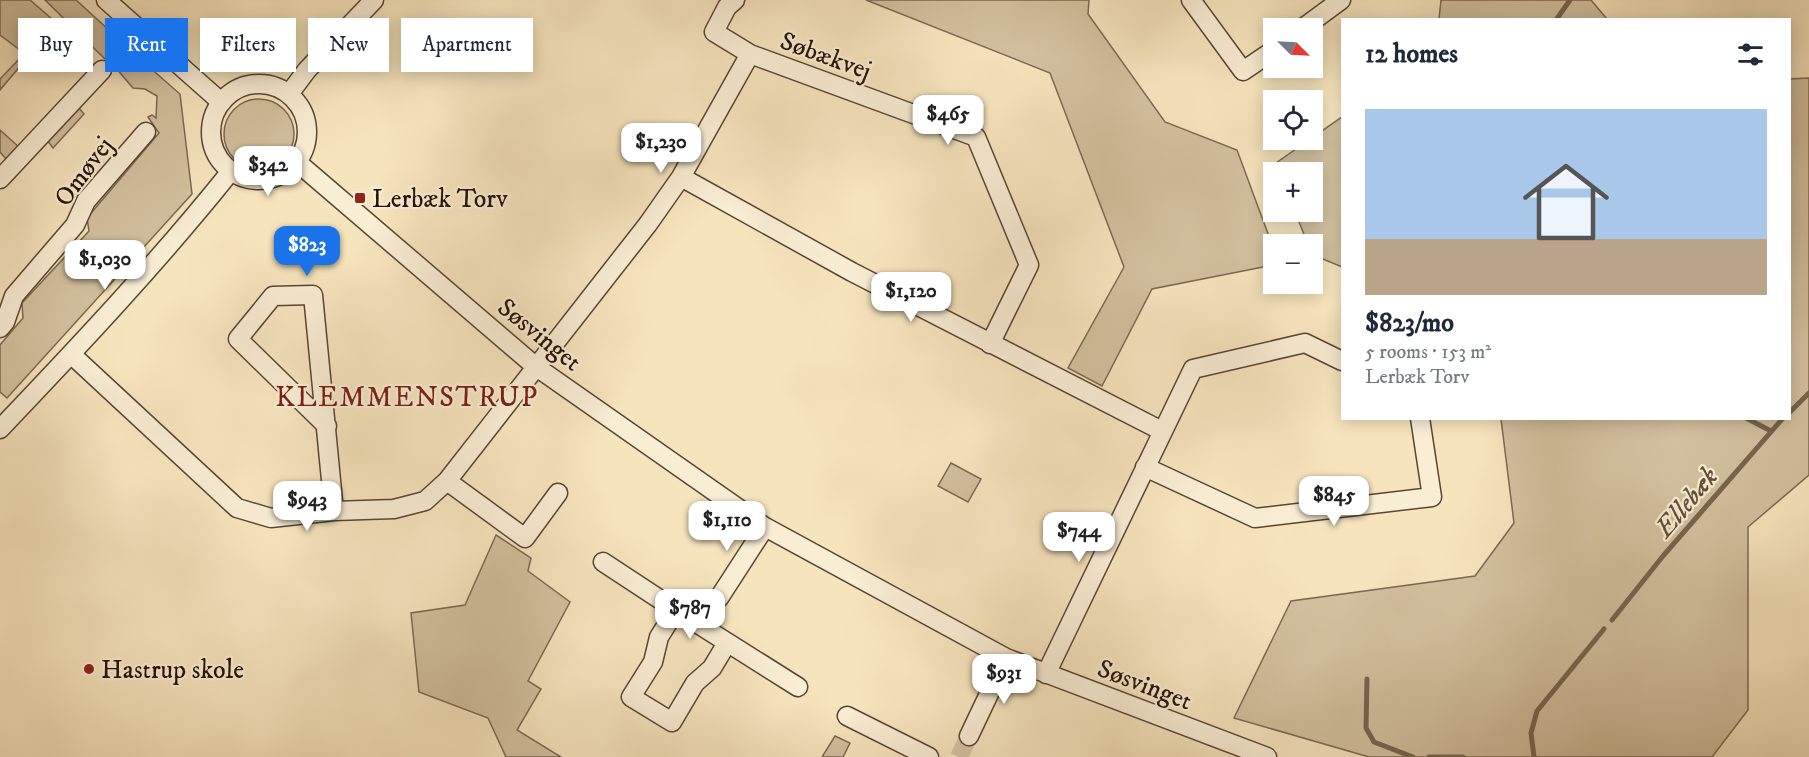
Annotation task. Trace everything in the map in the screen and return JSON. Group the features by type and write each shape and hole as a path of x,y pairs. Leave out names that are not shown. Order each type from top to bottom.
{"street":[{"path":"289,94 307,70 374,0"},
{"name":"Søbækvej","path":"735,0 727,7 714,32 750,54 976,137 1029,265 990,344"},
{"path":"1191,0 1243,71 1263,57"},
{"path":"1317,18 1341,0"},
{"path":"114,3 221,102"},
{"name":"Søbækvej","path":"536,366 648,224 681,177 750,54"},
{"name":"Omøvej","path":"0,179 102,70"},
{"path":"251,84 270,85 289,94 300,106 307,124 306,142 297,162 285,173 268,179 249,179 231,171 219,158 212,140 212,121 221,102 234,91 251,84"},
{"name":"Omøvej","path":"0,328 5,322 14,296 75,225 86,201 146,132"},
{"name":"Søsvinget","path":"297,162 536,366 765,527 1006,658 1267,757"},
{"path":"1,425 72,355 170,246 231,171"},
{"path":"681,177 852,272 1162,431"},
{"path":"327,426 238,339 273,296 313,295 327,426 334,512"},
{"path":"1046,674 1193,369 1305,343 1341,361"},
{"path":"72,355 237,508 271,518 394,509 425,501 447,481 536,366"},
{"path":"1145,467 1255,518 1432,497 1420,420"},
{"path":"447,481 525,538 558,493"},
{"path":"719,598 765,527"},
{"path":"603,561 798,687"},
{"path":"676,610 659,637 653,662 631,697 672,722 695,684 712,668 727,643"},
{"path":"969,736 1006,658"},
{"path":"847,716 928,757"}],"shaded area":[{"path":"0,0 30,0 51,18 18,18 18,48 0,35"},
{"path":"45,0 76,0 105,27 105,59 93,47 93,18 63,18"},
{"path":"866,0 1089,0 1088,14 1165,122 1237,150 1268,234 1263,234 1263,267 1152,289 1102,386 1068,368 1124,267 1050,73"},
{"path":"1441,0 1591,0 1606,18 1439,18"},
{"path":"18,60 18,69 0,90 0,79"},
{"path":"119,72 155,72 180,94 192,194 7,398 0,392 0,345 23,318 22,303 89,231 87,218 159,133 148,117 152,115 156,118 157,96 145,89 133,88"},
{"path":"1809,78 1809,475 1748,527 1748,710 1712,757 1369,757 1234,718 1291,601 1475,576 1514,523 1501,420 1791,420 1791,79"},
{"path":"259,99 272,102 284,109 291,121 294,134 291,147 284,159 272,166 259,169 246,166 234,159 227,147 224,134 227,121 234,109 246,102"},
{"path":"78,107 84,114 53,148 47,140"},
{"path":"1341,118 1341,267 1323,259 1323,234 1304,234 1299,222 1323,222 1323,162 1277,162 1295,150 1323,150 1323,130"},
{"path":"0,130 20,148 8,161 0,152"},
{"path":"951,463 981,479 968,502 938,486"},
{"path":"496,535 531,558 528,571 570,602 528,681 541,689 517,730 561,757 506,757 488,718 419,692 411,613 465,605"},
{"path":"835,736 850,743 843,757 822,757"}],"waterway":[{"name":"Ellebæk","path":"1557,18 1570,0"},
{"path":"1791,411 1809,393"},
{"name":"Ellebæk","path":"1750,420 1771,431"},
{"name":"Ellebæk","path":"1612,620 1663,556 1781,420"},
{"name":"Ellebæk","path":"1534,757 1531,733 1537,711 1604,629"},
{"path":"1367,679 1366,728 1374,742 1413,757"},
{"path":"1429,757 1463,757"}],"tunnel":[{"path":"702,627 719,598"},
{"path":"959,757 969,736"}],"place":[{"name":"Lerbæk Torv","path":"360,198"},
{"name":"Hastrup skole","path":"89,669"}],"district":[{"name":"KLEMMENSTRUP","path":"407,396"}]}
